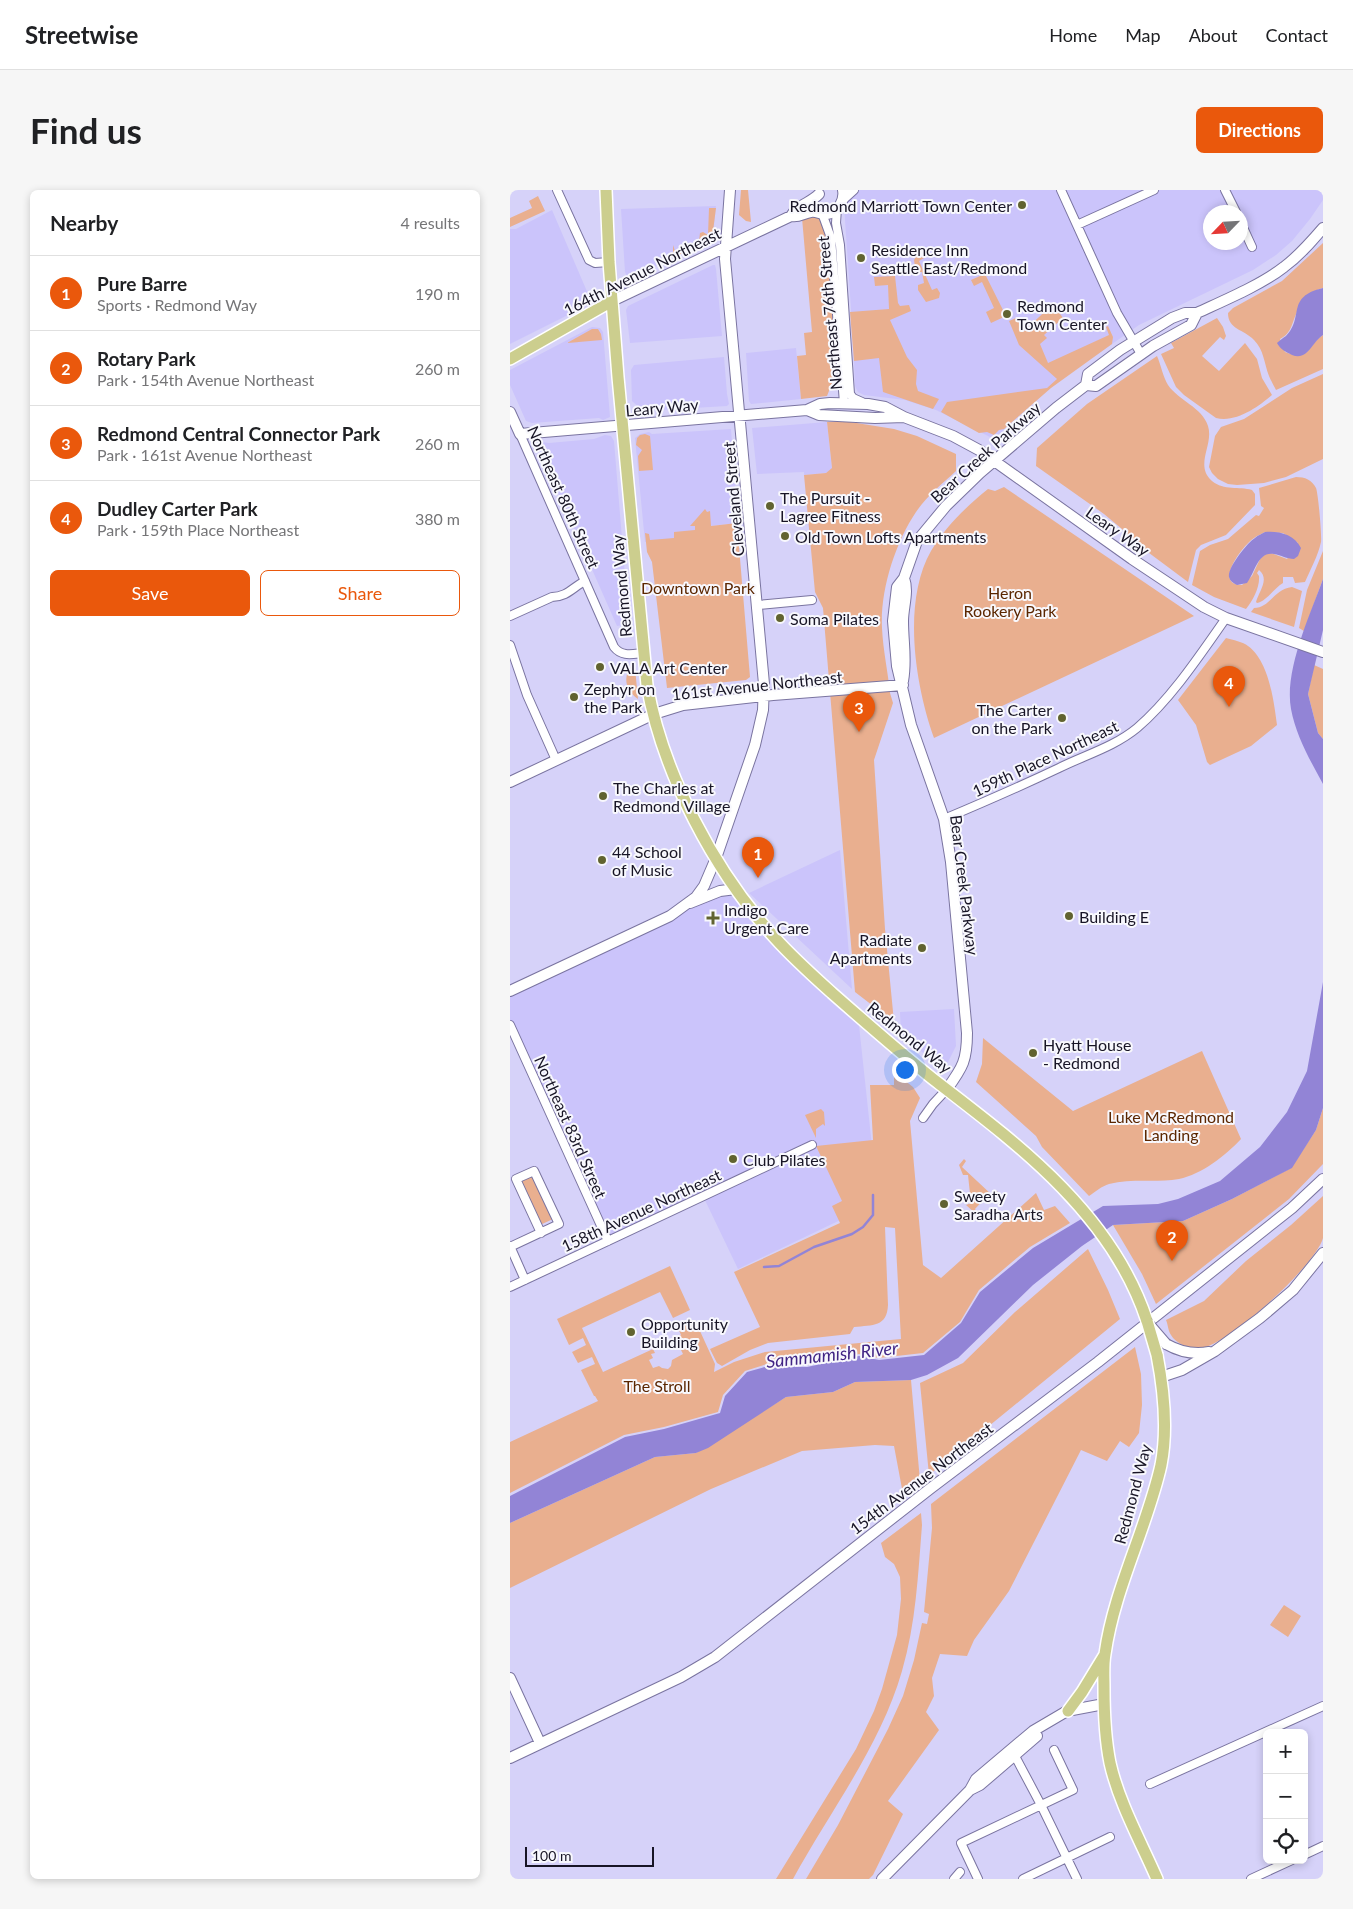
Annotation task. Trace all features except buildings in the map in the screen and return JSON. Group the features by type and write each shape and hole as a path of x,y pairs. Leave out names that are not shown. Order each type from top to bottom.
{"main road":[{"name":"Redmond Way","path":"606,190 609,262 622,425 647,685 654,714 676,780 697,824 736,890 798,962 858,1016 1050,1176 1082,1208 1103,1234 1122,1264 1139,1298 1147,1321 1157,1355 1164,1402 1164,1435 1161,1464 1114,1614 1105,1654 1104,1704 1105,1733 1111,1765 1123,1801 1157,1879"},
{"name":"Cleveland Street","path":"689,903 704,886 716,858 755,745 763,710 764,696 758,605 725,259 730,190"},
{"name":"164th Avenue Northeast","path":"510,359 612,302 791,216 794,211 810,202 821,191"},
{"path":"821,191 816,206 821,213"},
{"path":"837,209 843,195"},
{"name":"164th Avenue Northeast","path":"791,216 797,217 811,212 828,214 837,209"},
{"name":"Bear Creek Parkway","path":"947,1089 964,1063 967,1052 967,1032 951,862 944,820 911,725 897,666 894,621 897,587 904,578 917,541 946,506 994,461 1086,385 1088,374 1133,341 1172,318 1185,313 1197,313 1284,268 1303,251 1323,228"},
{"name":"Bear Creek Parkway","path":"1086,385 1096,386 1141,354 1191,325 1197,313"},
{"path":"844,403 847,409 851,411 875,414 888,418"},
{"name":"Leary Way","path":"520,434 807,410 820,404 868,404 885,407 904,417 953,436 994,461 1156,576 1204,607 1226,618 1323,652"},
{"name":"Leary Way","path":"807,410 819,415 904,417"},
{"name":"Northeast 80th Street","path":"510,412 520,434"},
{"name":"161st Avenue Northeast","path":"510,782 654,714 683,705 764,696 903,685"},
{"path":"510,991 655,923 689,903 720,892 736,890"},
{"name":"154th Avenue Northeast","path":"510,1758 681,1677 715,1656 931,1488 1098,1362 1292,1208 1323,1179"},
{"path":"1161,1377 1182,1370 1215,1351 1260,1318 1293,1290 1323,1253"},
{"path":"1147,1321 1166,1344 1178,1350 1197,1354 1215,1351"},
{"path":"1068,1711 1105,1654"},
{"path":"510,1678 540,1743"},
{"path":"882,1879 970,1790 976,1780 1033,1731 1068,1711 1104,1704"},
{"path":"970,1790 980,1785 1015,1756 1048,1723"}],"street":[{"path":"557,190 588,260 594,263 609,262"},
{"path":"843,195 854,190"},
{"path":"1061,190 1117,313 1141,354"},
{"path":"1077,226 1154,190"},
{"path":"1225,190 1232,205"},
{"name":"Northeast 76th Street","path":"837,209 850,394 855,399 868,404"},
{"name":"Northeast 76th Street","path":"821,213 830,238 844,403"},
{"path":"1248,240 1252,248"},
{"name":"Northeast 80th Street","path":"520,434 618,651 626,654 643,653"},
{"path":"510,616 552,596 560,597 569,592 574,586 585,581"},
{"path":"758,605 812,600"},
{"name":"159th Place Northeast","path":"944,820 1096,752 1128,735 1168,695 1226,618"},
{"path":"510,645 527,695 556,760"},
{"name":"Northeast 83rd Street","path":"510,1025 608,1241"},
{"path":"923,1118 947,1089"},
{"name":"158th Avenue Northeast","path":"510,1287 812,1145"},
{"path":"525,1280 510,1247 541,1233 559,1224 534,1171 516,1179 541,1233"},
{"path":"1150,1784 1323,1706"},
{"path":"978,1879 961,1843 1073,1790 1054,1750"},
{"path":"1015,1756 1077,1879"},
{"path":"1024,1879 1110,1837"},
{"path":"1308,1853 1323,1846"},
{"path":"1250,1879 1283,1864"},
{"path":"954,1879 960,1872"}],"shaded area":[{"name":"Redmond Town Center","path":"843,190 1323,190 1323,200 1310,219 1292,241 1276,255 1253,270 1139,325 1051,387 998,435 990,437 936,410 905,400 864,395 858,392 855,386"},
{"path":"716,206 713,235 709,241 630,278 627,276 625,272 621,209"},
{"path":"552,210 592,303 510,344 510,229 516,229"},
{"path":"715,265 716,269 722,336 630,343 626,310 628,306"},
{"path":"1323,288 1323,335 1302,355 1292,355 1281,349 1277,343 1291,329 1300,302 1311,292"},
{"path":"592,327 600,328 603,332 610,417 603,420 599,418 532,423 526,421 510,385 510,370"},
{"path":"796,348 801,399 751,404 749,401 746,353"},
{"path":"724,357 729,404 727,406 643,411 632,401 631,370 634,365"},
{"path":"827,422 832,469 826,473 804,475 804,472 757,474 752,428"},
{"path":"731,429 738,523 710,526 676,539 645,542 635,438 640,434 649,432 652,434"},
{"path":"605,435 611,436 614,441 629,624 617,626 541,454 535,448 537,444 542,442 594,439"},
{"path":"1265,532 1286,534 1294,539 1301,548 1298,556 1294,559 1274,554 1264,556 1247,583 1237,585 1229,577 1231,568 1252,540"},
{"path":"1323,579 1323,630 1308,694 1318,733 1323,739 1323,784 1296,729 1291,709 1290,694 1291,678 1299,643"},
{"path":"840,850 852,989 749,893"},
{"path":"728,889 858,1016 878,1202 738,1269 703,1196 608,1241 510,1025 510,991"},
{"path":"1323,982 1323,1108 1316,1130 1292,1168 1232,1199 1183,1221 1113,1225 1082,1246 1033,1285 958,1358 927,1375 911,1380 855,1382 833,1392 786,1397 708,1448 696,1453 655,1457 510,1523 510,1496 625,1437 664,1429 720,1413 725,1396 747,1372 768,1366 807,1367 859,1356 879,1360 924,1355 961,1323 980,1292 1033,1248 1103,1206 1158,1204 1178,1199 1220,1181 1260,1147 1287,1112 1307,1071"},
{"path":"954,1009 956,1046 948,1062 943,1067 935,1063 901,1034 900,1012"}],"green space":[{"path":"741,190 748,190 751,222 746,221 739,215"},
{"path":"538,196 545,211 510,227 510,218 532,208 529,201"},
{"path":"709,208 716,208 712,239 675,257 673,245 675,251 678,251 699,241 700,233 703,232 708,235"},
{"path":"809,215 816,217 824,225 827,232 836,373 827,396 801,399 797,356 806,355 804,333 812,332 802,218"},
{"path":"1323,243 1323,288 1315,291 1304,300 1287,334 1280,339 1285,352 1300,355 1304,354 1323,335 1323,369 1276,390 1269,376 1262,352 1250,336 1231,323 1228,313 1233,308 1282,281"},
{"path":"917,255 924,258 919,261 932,290 937,288 940,293 939,298 926,302 918,290 918,285 924,283 922,272 916,273 914,260"},
{"path":"989,272 986,276 1006,316 991,323 986,312 994,308 982,282 974,286 971,280"},
{"path":"895,276 898,303 900,306 909,305 911,311 890,320 907,357 917,370 916,384 918,391 939,399 933,409 883,392 879,358 854,361 850,312 889,309 888,285 875,286 874,277"},
{"path":"1053,304 1063,318 1044,335 1047,338 1040,344 1048,363 1109,335 1106,327 1108,326 1113,337 1112,344 1051,388 1004,429 999,430 994,435 987,432 979,433 941,412 947,402 1047,388 1057,379 1019,345 1009,321 1016,318 1024,331"},
{"path":"1217,318 1226,336 1224,340 1220,337 1202,356 1219,371 1245,343 1257,359 1262,378 1272,395 1246,413 1224,419 1216,418 1176,387 1161,354 1174,348 1171,343"},
{"path":"592,329 598,329 602,340 567,343"},
{"path":"1157,356 1168,385 1201,414 1208,426 1209,440 1204,462 1207,475 1212,481 1221,486 1252,490 1255,494 1255,505 1226,535 1201,545 1196,550 1188,582 1133,541 1104,514 1036,466 1037,448 1087,404"},
{"path":"1323,374 1323,459 1286,477 1264,483 1228,484 1218,479 1212,473 1209,467 1215,436 1221,427 1244,419 1292,388"},
{"path":"844,421 894,429 917,436 956,454 956,471 920,506 908,524 890,568 882,614 890,693 893,703 874,760 885,929 894,1022 855,992 823,608 815,592 804,475 826,473 832,468 827,422"},
{"path":"645,434 650,436 653,470 639,471 638,456 642,450 636,445 637,438"},
{"path":"1296,477 1305,478 1310,481 1317,491 1321,542 1305,582 1295,583 1293,577 1283,577 1283,583 1264,600 1257,603 1264,581 1264,577 1259,570 1257,573 1259,580 1257,589 1246,609 1214,597 1192,585 1200,551 1210,545 1228,539 1256,515 1259,516 1264,508 1261,506 1259,488","holes":["1265,532 1283,533 1298,543 1287,559 1271,553 1265,554 1260,559 1252,576 1242,585 1233,583 1230,578 1233,564 1249,542"]},
{"name":"Heron Rookery Park","path":"1004,487 1194,616 934,738 921,694 914,644 914,619 922,572 931,551 957,517 988,489 995,491"},
{"name":"Downtown Park","path":"705,509 707,512 710,511 711,526 737,523 750,677 746,680 667,688 652,562 647,552 645,533 649,534 650,540 674,538 674,532 695,530 695,526 690,526"},
{"path":"1323,551 1323,579 1304,631 1299,628 1307,590"},
{"path":"1292,587 1302,591 1294,627 1251,612 1254,608 1264,605 1281,591"},
{"path":"1226,638 1246,645 1261,661 1269,682 1277,725 1251,746 1210,765 1207,762 1196,725 1178,700"},
{"path":"633,664 638,699 630,691 626,683 627,673"},
{"path":"1314,665 1323,669 1323,739 1318,733 1308,694"},
{"name":"Luke McRedmond Landing","path":"983,1038 1073,1111 1202,1051 1241,1139 1213,1164 1188,1177 1170,1180 1118,1182 1104,1186 1089,1196 1042,1147 1036,1136 976,1082 982,1064"},
{"name":"The Stroll","path":"894,1072 913,1087 920,1098 910,1121 923,1265 941,1278 1036,1193 1044,1210 1055,1206 1070,1223 1030,1247 979,1290 960,1322 923,1353 879,1358 859,1354 807,1365 767,1364 745,1371 723,1395 718,1412 664,1427 624,1435 510,1493 510,1442 598,1401 581,1370 595,1364 592,1357 578,1363 572,1352 586,1345 583,1338 569,1345 557,1319 670,1266 690,1310 673,1318 660,1292 582,1328 603,1372 653,1349 655,1353 651,1354 653,1358 649,1360 653,1368 659,1366 668,1369 671,1366 672,1360 683,1354 679,1346 675,1347 673,1343 670,1345 668,1341 681,1335 678,1328 695,1320 715,1364 714,1372 734,1362 765,1352 901,1339 895,1228 885,1227 888,1305 885,1317 878,1324 854,1327 850,1334 768,1343 750,1350 722,1366 717,1363 710,1349 760,1327 734,1272 840,1223 832,1206 842,1201 816,1146 873,1140 870,1085 894,1085"},
{"path":"1323,1108 1323,1164 1289,1199 1156,1304 1142,1274 1113,1225 1183,1221 1232,1199 1291,1168 1316,1130"},
{"path":"821,1109 824,1112 825,1126 823,1124 816,1129 816,1138 805,1115"},
{"path":"964,1159 966,1161 962,1167 992,1195 996,1191 998,1192 993,1200 988,1195 975,1209 976,1214 966,1205 971,1203 968,1175 963,1175 959,1165"},
{"path":"531,1175 534,1177 553,1219 540,1225 521,1183 521,1179"},
{"path":"1323,1196 1323,1238 1317,1250 1305,1266 1269,1302 1230,1334 1213,1344 1201,1348 1192,1348 1173,1338 1169,1332 1166,1320 1204,1301 1246,1261 1291,1225"},
{"path":"1088,1249 1120,1319 929,1475 920,1383 963,1363 1015,1312"},
{"path":"1135,1347 1141,1374 1142,1405 1139,1433 1129,1447 1120,1441 1107,1461 1081,1450 1009,1591 974,1640 967,1656 940,1654 932,1678 934,1696 926,1712 939,1730 888,1801 903,1814 873,1875 869,1879 806,1879 838,1825 888,1729 903,1696 914,1660 922,1623 927,1624 929,1614 924,1612 932,1528 931,1504"},
{"path":"911,1380 920,1481 903,1494 894,1446 875,1445 802,1451 711,1489 510,1588 510,1523 655,1457 696,1453 786,1397 833,1392 855,1382"},
{"path":"921,1513 922,1525 918,1581 913,1617 907,1653 893,1699 868,1752 793,1879 776,1879 856,1749 874,1711 897,1635 901,1599 900,1577 894,1564 885,1557 881,1543"},
{"path":"1284,1605 1301,1616 1288,1637 1270,1625"}],"waterway":[{"path":"764,1267 779,1266 814,1247 852,1234 863,1227 873,1215 873,1195"}],"place":[{"name":"Redmond Marriott Town Center","path":"1022,205"},
{"name":"Residence Inn Seattle East/Redmond","path":"861,258"},
{"name":"Redmond Town Center","path":"1007,314"},
{"name":"The Pursuit - Lagree Fitness","path":"770,506"},
{"name":"Old Town Lofts Apartments","path":"785,536"},
{"name":"Soma Pilates","path":"780,618"},
{"name":"VALA Art Center","path":"600,667"},
{"name":"Zephyr on the Park","path":"574,697"},
{"name":"Dudley Carter Park","path":"1229,707"},
{"name":"The Carter on the Park","path":"1062,718"},
{"name":"Redmond Central Connector Park","path":"859,732"},
{"name":"The Charles at Redmond Village","path":"603,796"},
{"name":"44 School of Music","path":"602,860"},
{"name":"Pure Barre","path":"758,878"},
{"name":"Building E","path":"1069,916"},
{"name":"Indigo Urgent Care","path":"713,918"},
{"name":"Radiate Apartments","path":"922,948"},
{"name":"Hyatt House - Redmond","path":"1033,1053"},
{"name":"Club Pilates","path":"733,1159"},
{"name":"Sweety Saradha Arts","path":"944,1204"},
{"name":"Rotary Park","path":"1172,1261"},
{"name":"Opportunity Building","path":"631,1332"}],"water label":[{"name":"Sammamish River","path":"832,1354"}]}
